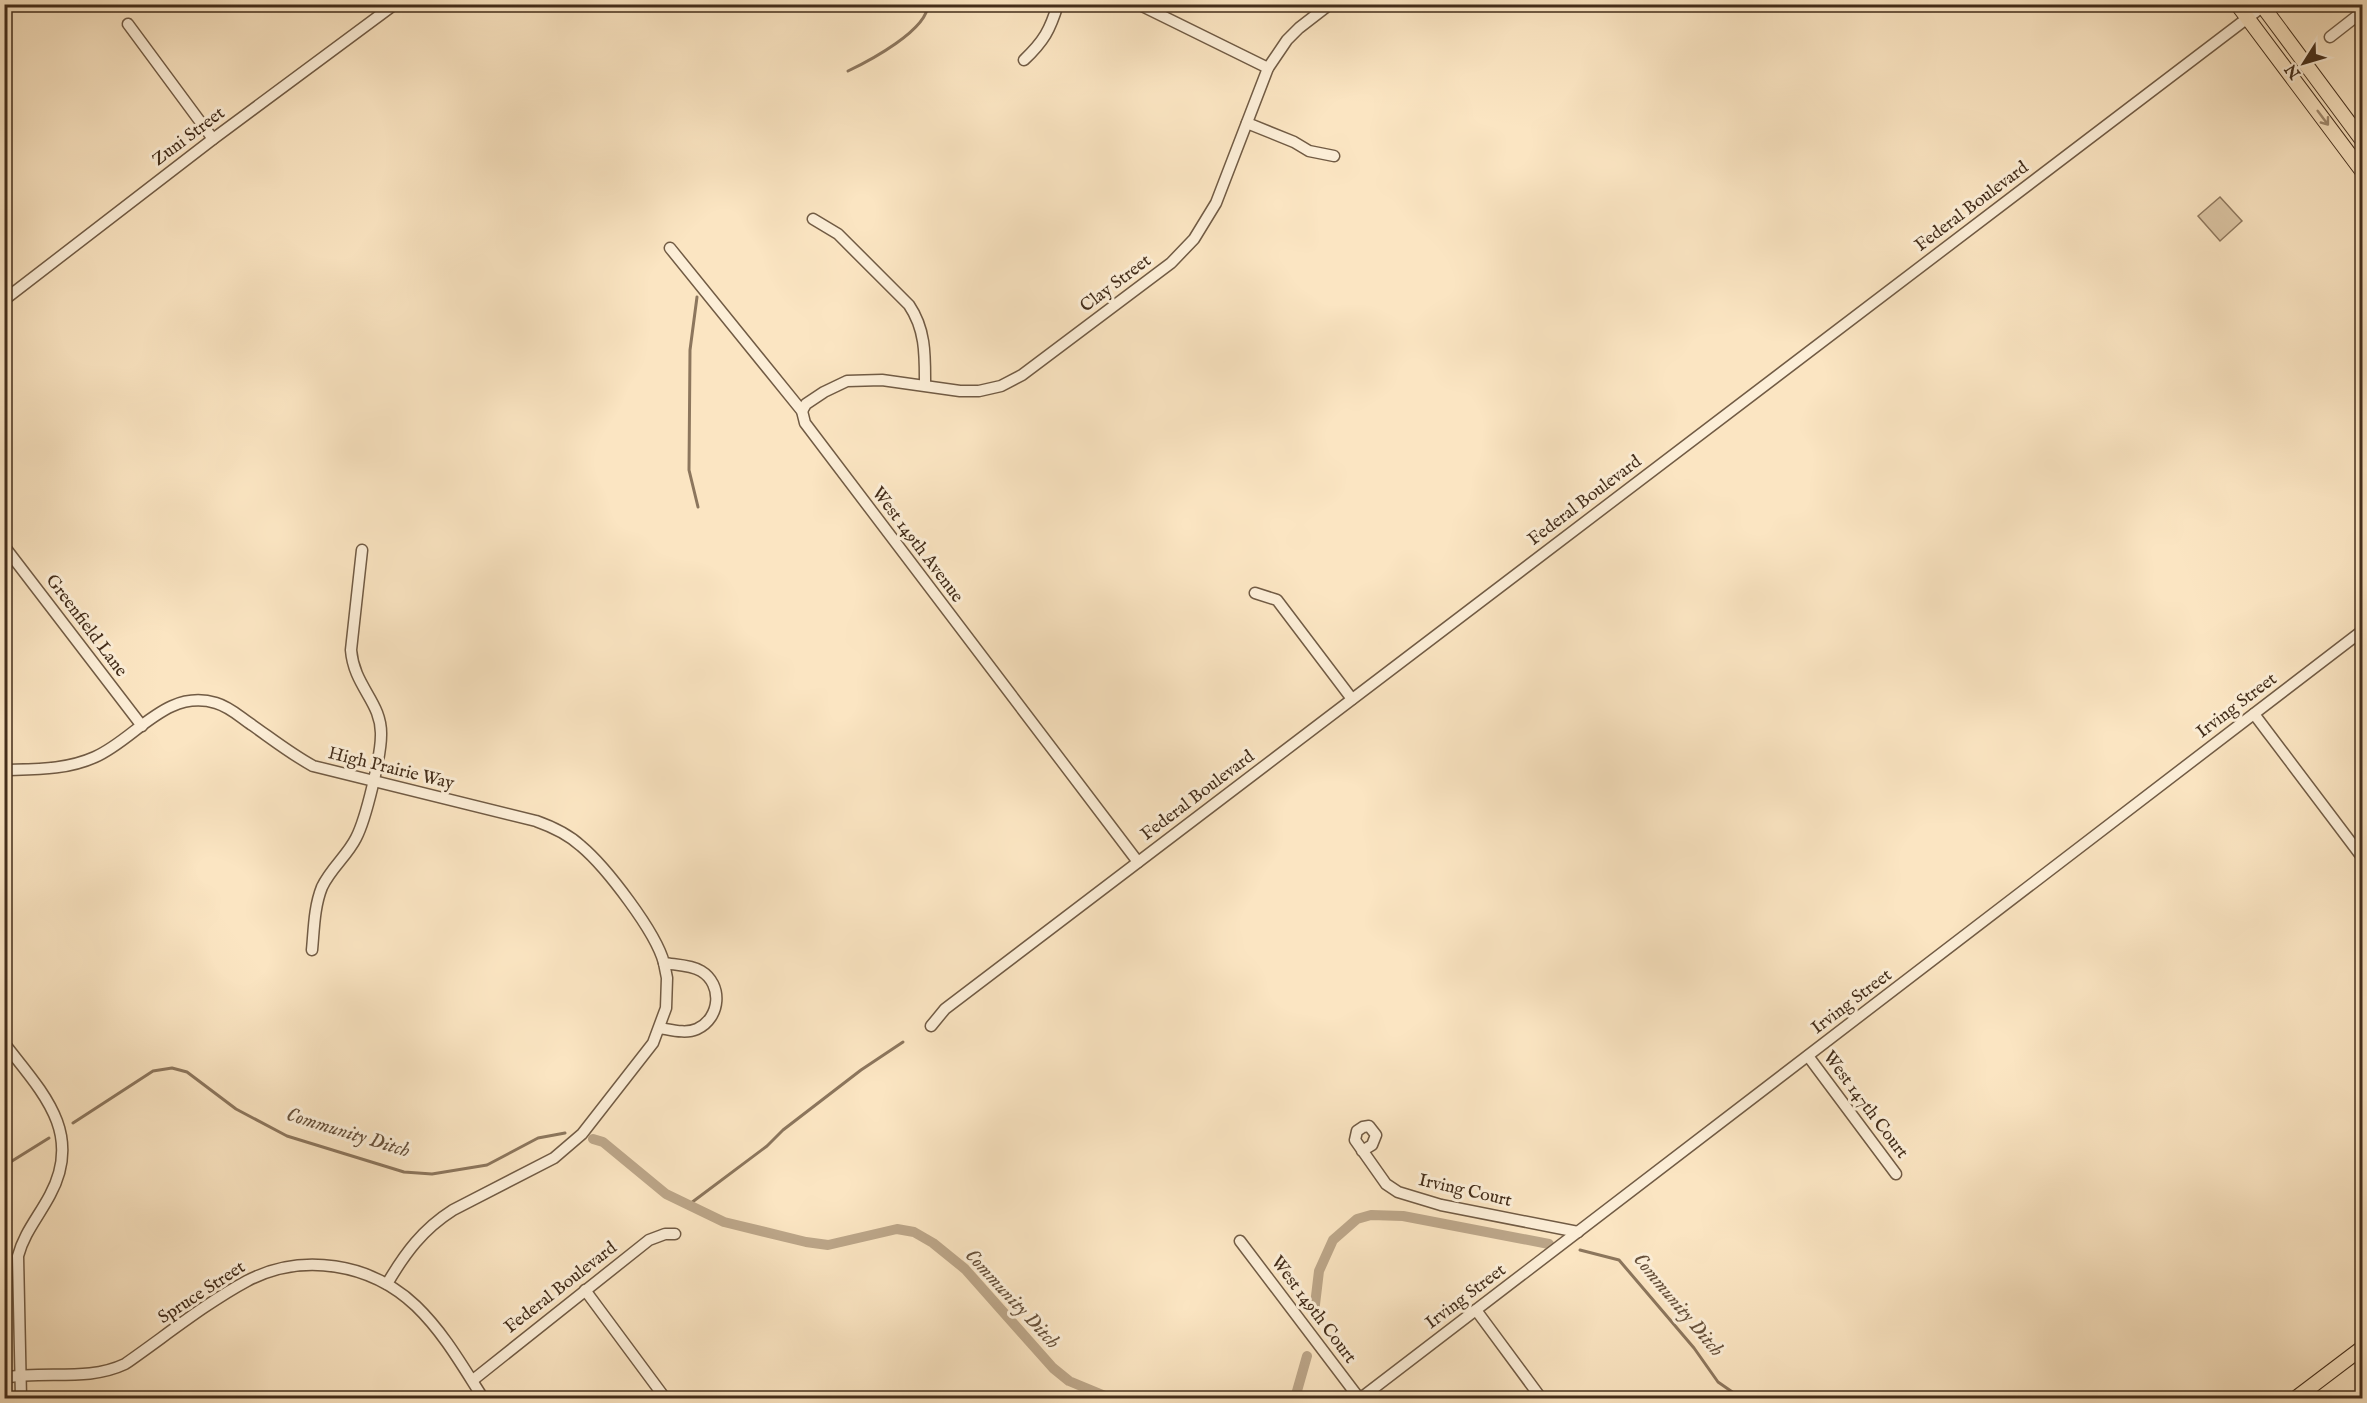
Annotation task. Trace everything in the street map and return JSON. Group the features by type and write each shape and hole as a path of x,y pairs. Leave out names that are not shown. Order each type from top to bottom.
{"main road":[{"path":"2237,4 2362,171"},
{"path":"2261,6 2362,140"},
{"path":"2296,1398 2362,1348"}],"street":[{"name":"Zuni Street","path":"4,300 213,139 395,4"},
{"path":"1024,60 1039,46 1049,32 1058,4"},
{"path":"1138,4 1268,68"},
{"name":"Clay Street","path":"802,411 806,404 824,392 847,381 882,380 979,391 1011,381 1171,262 1204,225 1216,203 1268,68 1287,40 1330,4"},
{"name":"Federal Boulevard","path":"931,1026 945,1009 2261,6"},
{"path":"2330,37 2362,12"},
{"path":"128,24 213,139"},
{"path":"1247,123 1294,142 1309,151 1334,156"},
{"path":"813,219 838,234 909,305 916,315 922,336 925,386"},
{"name":"West 149th Avenue","path":"670,248 802,411 803,419 825,449 1138,862"},
{"name":"Greenfield Lane","path":"4,546 142,726"},
{"path":"312,950 316,912 323,886 356,838 362,825 381,743 380,722 372,701 355,674 351,650 362,550"},
{"path":"1256,593 1277,600 1352,699"},
{"name":"Irving Street","path":"1360,1398 2362,631"},
{"name":"High Prairie Way","path":"4,770 51,768 84,762 113,747 170,706 182,702 207,701 230,709 297,758 313,766 536,821 569,836 592,857 649,929 664,963 667,993 660,1028 645,1055 569,1147 538,1167 453,1210 438,1220 410,1247 387,1284"},
{"path":"2253,714 2362,857"},
{"path":"660,1028 688,1031 697,1029 711,1018 717,1002 714,985 702,972 694,968 664,963"},
{"path":"4,1043 48,1102 62,1131 63,1144 60,1174 48,1200 21,1242 18,1256 21,1398"},
{"name":"West 147th Court","path":"1808,1056 1896,1174"},
{"name":"Irving Court","path":"1362,1151 1386,1184 1398,1192 1441,1205 1578,1232"},
{"name":"Federal Boulevard","path":"472,1380 649,1240 665,1234 675,1234"},
{"name":"West 149th Court","path":"1240,1241 1360,1398"},
{"name":"Spruce Street","path":"4,1372 19,1375 84,1375 112,1370 125,1364 248,1281 285,1268 321,1265 359,1271 387,1284 417,1306 432,1323 483,1398"},
{"path":"585,1290 665,1398"},
{"path":"1476,1310 1541,1398"},
{"name":"Spruce Street","path":"4,1378 19,1375"}],"shaded area":[{"path":"2220,197 2242,221 2220,241 2198,216"}],"waterway":[{"path":"848,71 896,44 908,34 925,14 928,4"},
{"path":"697,297 690,350 689,470 698,507"},
{"path":"687,1206 767,1146 783,1130 861,1070 903,1042"},
{"name":"Community Ditch","path":"73,1123 153,1071 172,1068 187,1072 236,1109 287,1136 404,1172 432,1174 487,1165 538,1138 565,1133"},
{"name":"Community Ditch","path":"4,1166 49,1138"},
{"name":"Community Ditch","path":"593,1139 603,1142 666,1194 724,1222 806,1242 828,1245 897,1229 914,1232 933,1243 965,1269 1053,1368 1069,1381 1110,1398"},
{"name":"Community Ditch","path":"1314,1313 1319,1271 1333,1240 1357,1219 1371,1215 1403,1216 1549,1244"},
{"name":"Community Ditch","path":"1580,1250 1619,1260 1694,1348 1718,1382 1741,1398"},
{"name":"Community Ditch","path":"1295,1398 1307,1356"}]}
